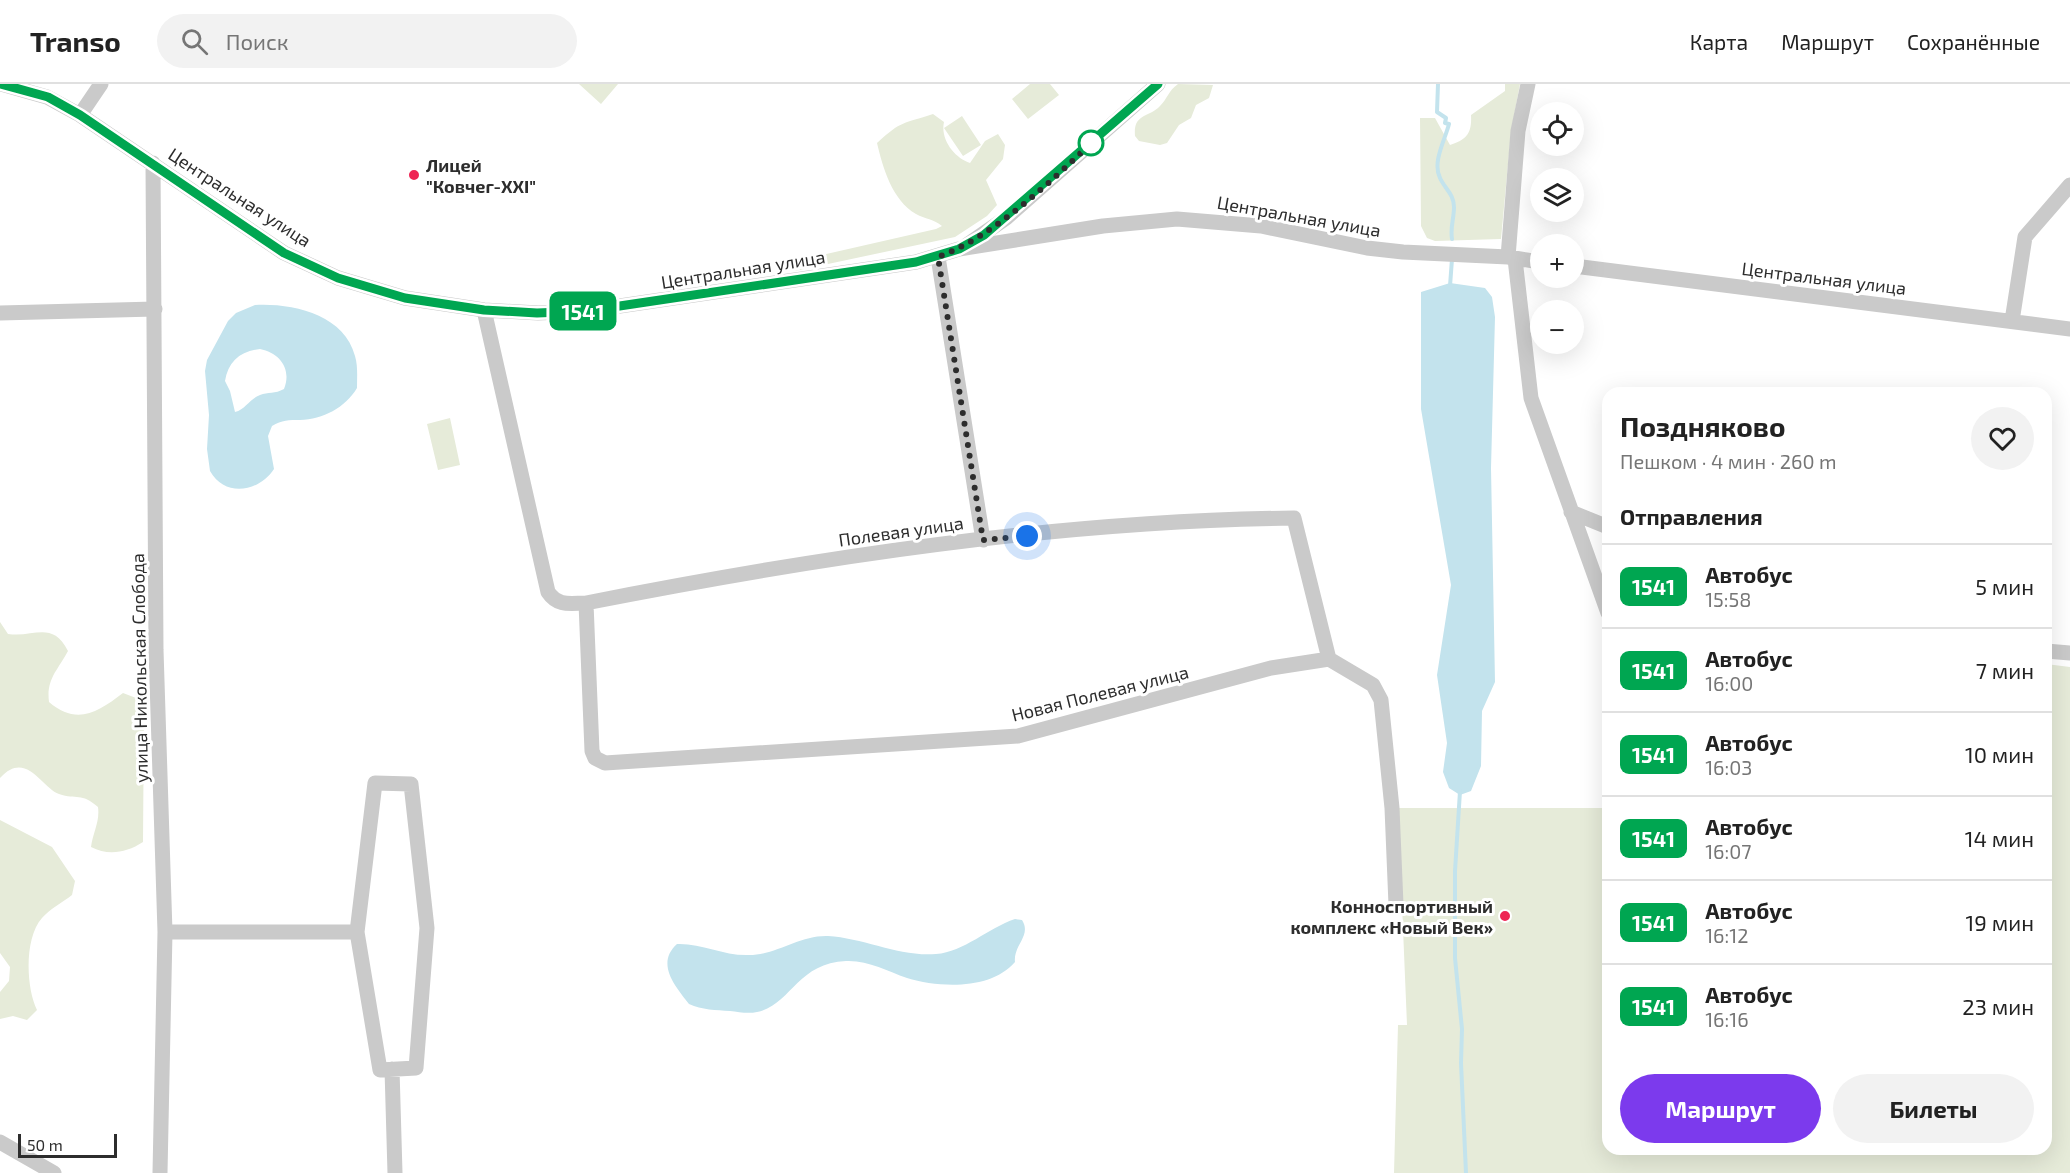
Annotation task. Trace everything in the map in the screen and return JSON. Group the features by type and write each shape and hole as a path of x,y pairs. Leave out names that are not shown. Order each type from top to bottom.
{"street":[{"name":"Центральная улица","path":"2,84 48,97 80,115 284,253 338,278 405,298 484,310 537,313 606,309 938,257 959,249 1125,223 1188,219 1261,226 1367,248 1530,261"},
{"path":"80,115 101,84"},
{"path":"959,249 1006,218 1158,84"},
{"path":"1528,84 1518,131 1512,258 1531,398 1602,596"},
{"name":"улица Никольская Слобода","path":"153,163 156,650 165,932 160,1173"},
{"path":"2012,321 2025,237 2070,185"},
{"path":"938,257 983,540"},
{"name":"Центральная улица","path":"1584,267 2070,328"},
{"path":"0,313 155,309"},
{"name":"Полевая улица","path":"484,310 548,592 553,600 562,604 586,603 689,582 983,540 1202,519 1294,518 1329,659"},
{"path":"1571,512 1602,525"},
{"name":"Новая Полевая улица","path":"586,603 592,750 595,758 605,764 1018,736 1271,668 1329,659"},
{"path":"2052,652 2070,653"},
{"path":"1329,659 1373,685 1381,700 1392,808 1396,905"},
{"path":"375,783 411,784 427,928 416,1068 380,1070 357,932 375,783"},
{"path":"165,932 357,932"},
{"path":"392,1069 395,1173"},
{"path":"0,1142 54,1173"}],"green space":[{"path":"579,84 618,84 601,104"},
{"path":"1030,84 1050,84 1059,95 1028,119 1012,99"},
{"path":"1178,84 1213,85 1209,98 1196,105 1191,118 1179,125 1167,143 1160,145 1139,141 1135,136 1135,129 1139,120 1156,110"},
{"path":"1505,84 1520,84 1511,132 1501,239 1435,241 1427,238 1421,226 1420,118 1435,118 1450,145 1456,143 1467,135 1471,127 1471,115 1505,91"},
{"path":"933,114 944,122 944,135 954,153 970,163 985,141 998,134 1005,145 1003,159 986,180 997,205 987,216 955,237 795,271 800,260 942,226 916,214 901,201 890,183 877,143 898,126"},
{"path":"962,116 981,145 963,156 944,128"},
{"path":"450,418 460,465 438,470 427,424"},
{"path":"0,622 8,634 49,633 62,642 68,651 49,687 49,702 59,709 78,715 87,714 105,706 123,693 136,698 144,710 143,842 130,849 117,852 97,850 91,847 98,812 98,807 92,802 59,794 26,769 18,767 9,770 0,778"},
{"name":"Конноспортивный комплекс «Новый Век»","path":"2052,665 2070,667 2070,1173 1394,1173 1398,1025 1407,1025 1398,808 1602,808 1602,1155 2052,1155"},
{"path":"0,820 52,847 75,881 72,895 42,918 32,938 29,976 33,1001 37,1010 27,1020 13,1016 0,1019 0,992 9,981 10,967 0,953"}],"water":[{"path":"1450,283 1485,288 1492,297 1495,317 1491,468 1495,682 1482,711 1481,766 1471,791 1460,795 1449,788 1443,772 1447,743 1437,675 1451,585 1421,409 1421,292"},
{"path":"255,305 269,305 285,306 315,314 340,330 349,342 357,364 357,388 340,407 325,415 286,421 272,426 268,436 274,469 260,483 242,489 224,485 216,480 210,471 207,449 209,415 205,371 207,360 228,321 236,313","holes":["260,349 278,358 285,369 284,389 256,397 235,412 225,381 229,368 236,359 247,352"]},
{"path":"1015,919 1022,920 1025,931 1015,956 1015,962 993,978 979,982 934,984 907,978 870,964 854,961 830,963 805,976 769,1008 747,1013 709,1009 689,1004 674,983 668,967 668,959 677,944 749,955 769,952 807,939 828,936 909,953 936,954 956,949"}],"waterway":[{"path":"1438,84 1437,112 1446,118 1445,123 1449,124 1437,165 1440,178 1454,202 1452,239"},
{"path":"1450,286 1452,259"},
{"path":"1460,791 1455,871 1455,958 1462,1029 1461,1063 1466,1173"}],"bus line":[{"name":"1541","path":"1,84 48,97 80,115 284,253 338,278 405,298 484,310 537,313 627,307 938,257 959,249 984,235 1006,218 1158,84"}],"place":[{"name":"Лицей \"Ковчег-XXI\"","path":"414,175"},
{"name":"Конноспортивный комплекс «Новый Век»","path":"1505,916"}],"route":[{"path":"1027,536 983,540 938,257 959,249 984,235 1091,143"}]}
